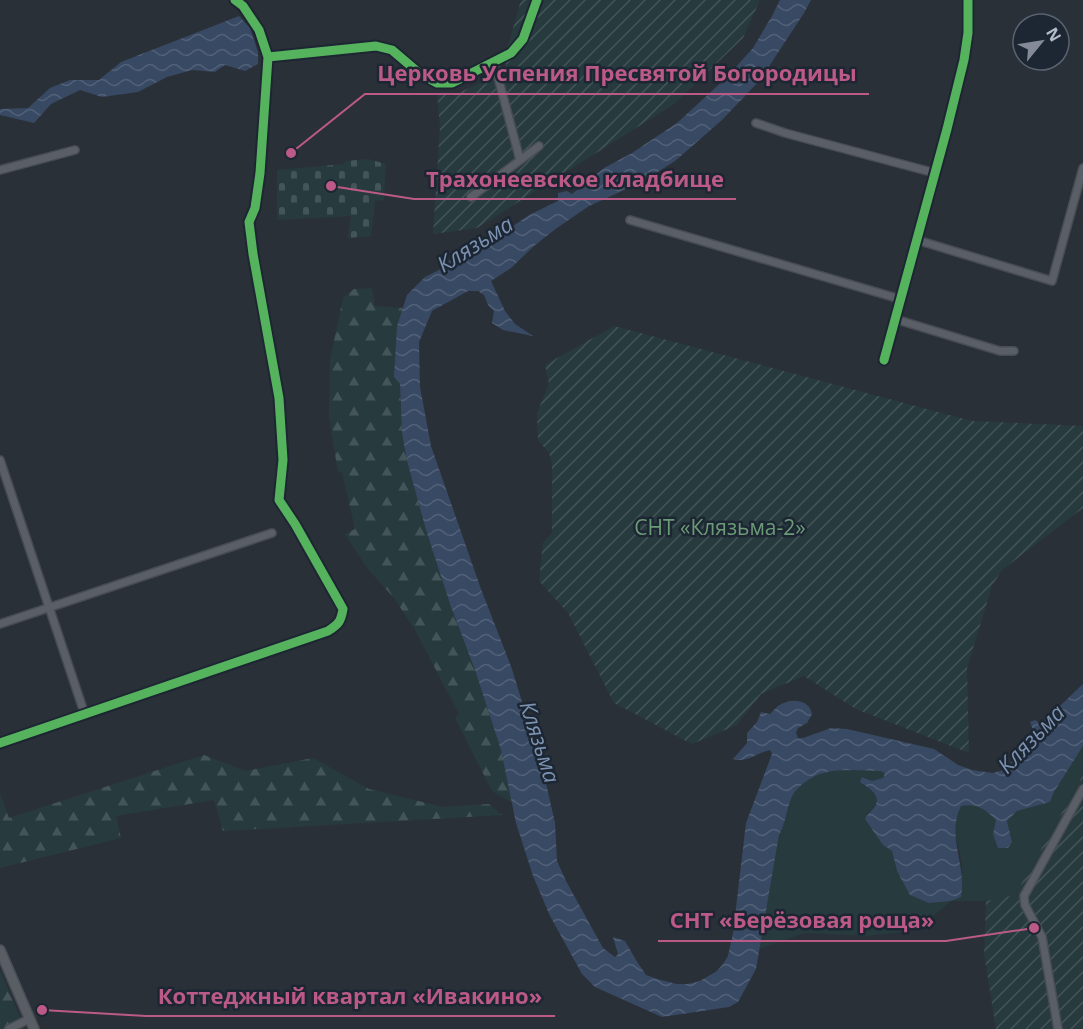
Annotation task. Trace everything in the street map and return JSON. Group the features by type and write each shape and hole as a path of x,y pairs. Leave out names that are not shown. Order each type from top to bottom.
{"main road":[{"path":"0,950 34,1029"}],"street":[{"path":"0,743 328,631 341,620 343,609 279,500 283,460 279,398 249,222 255,208 260,173 268,57 259,30 243,6 235,0"},
{"path":"268,57 376,46 392,50 419,73 437,82 452,83 511,53 524,39 537,0"},
{"path":"884,360 964,60 968,33 968,0"},
{"path":"494,62 520,160"},
{"path":"756,123 934,174"},
{"path":"471,197 539,146"},
{"path":"0,170 75,150"},
{"path":"916,240 1052,281 1083,168"},
{"path":"630,220 900,299"},
{"path":"895,319 1000,351 1014,351"},
{"path":"0,460 85,715"},
{"path":"0,624 272,533"},
{"path":"1058,1029 1042,937 1024,905 1024,896 1083,789"},
{"path":"9,1029 29,1019"}],"green space":[{"path":"521,0 760,0 743,38 674,104 477,228 433,234 440,127 437,94 452,96 505,71 508,46"},
{"path":"368,159 386,164 384,200 375,201 371,236 348,238 351,216 277,220 277,170 344,164 345,161"},
{"path":"372,288 375,306 403,308 397,326 402,433 407,461 450,604 475,670 501,750 513,803 492,791 455,718 459,714 415,630 394,598 367,568 345,534 355,529 342,472 338,473 329,416 330,360 343,298 354,289"},
{"name":"СНТ «Клязьма-2»","path":"614,326 972,421 1083,426 1083,508 1002,570 992,586 967,668 969,753 856,709 804,676 761,694 737,725 692,744 614,703 568,613 539,581 543,543 552,533 552,464 549,453 538,440 537,413 549,384 545,365"},
{"path":"1083,746 1083,775 1015,895 986,901 951,901 961,897 962,867 956,836 956,822 961,805 977,806 985,810 996,820 993,834 1012,842 1007,821 1017,811 1050,802"},
{"path":"204,755 245,771 313,758 369,789 443,807 489,804 502,815 223,831 214,800 116,816 121,838 0,868 0,794 9,818"},
{"path":"848,770 885,773 883,778 872,781 863,777 860,781 876,796 875,804 867,814 883,845 892,851 897,872 929,903 951,901 914,930 865,936 805,933 759,949 779,835 789,804 793,794 801,785 823,773"},
{"path":"1083,775 1083,1029 996,1029 984,954 986,901 1015,895"},
{"path":"0,970 25,1029 0,1029"}],"water":[{"path":"780,0 811,0 760,80 722,120 675,161 642,182 589,206 554,230 511,268 491,281 505,311 515,324 533,336 503,330 492,323 494,311 488,305 484,295 478,291 468,291 432,311 419,342 420,387 431,446 481,589 512,669 544,774 555,823 557,861 603,948 615,957 618,954 613,937 625,941 646,975 677,984 688,984 700,981 717,971 728,956 733,933 746,823 772,754 770,750 748,759 733,759 747,743 747,733 757,722 761,712 770,714 782,703 803,702 812,714 807,723 798,728 796,733 798,738 831,728 847,729 934,749 958,765 993,773 1003,770 1033,740 1035,735 1030,722 1044,721 1083,684 1083,746 1050,802 1017,811 1007,821 1012,842 1008,848 998,848 993,834 996,820 992,816 976,806 961,806 957,817 956,839 962,885 961,897 951,901 929,903 910,895 897,871 892,851 883,845 865,819 875,806 877,798 860,782 862,777 872,781 883,778 885,773 880,771 834,771 817,775 806,781 793,794 779,835 756,969 738,1002 729,1007 662,1017 595,987 582,974 550,916 533,876 516,823 501,750 475,670 450,604 407,461 402,433 400,384 394,377 397,326 407,295 425,277 445,267 450,260 459,262 531,214 558,201 558,193 567,191 572,194 604,168 632,153 677,123 725,79 753,48"},
{"path":"239,16 250,28 258,52 258,64 245,71 225,65 215,72 192,70 167,77 138,92 102,97 80,90 51,104 34,123 0,115 0,109 28,108 50,88 70,80 99,80 121,62"}],"cycle path":[{"path":"0,743 328,631 339,622 341,617 343,609 279,500 283,460 279,398 249,222 255,208 260,173 268,57 259,30 243,6 235,0"},
{"path":"268,57 376,46 392,50 419,73 437,83 452,83 511,53 523,39 537,0"},
{"path":"884,360 964,60 968,33 968,0"}],"place":[{"name":"Церковь Успения Пресвятой Богородицы","path":"291,153"},
{"name":"Трахонеевское кладбище","path":"331,186"},
{"name":"СНТ «Берёзовая роща»","path":"1034,928"},
{"name":"Коттеджный квартал «Ивакино»","path":"42,1010"}],"water label":[{"name":"Клязьма","path":"475,244"},
{"name":"Клязьма","path":"1031,739"},
{"name":"Клязьма","path":"540,742"}]}
